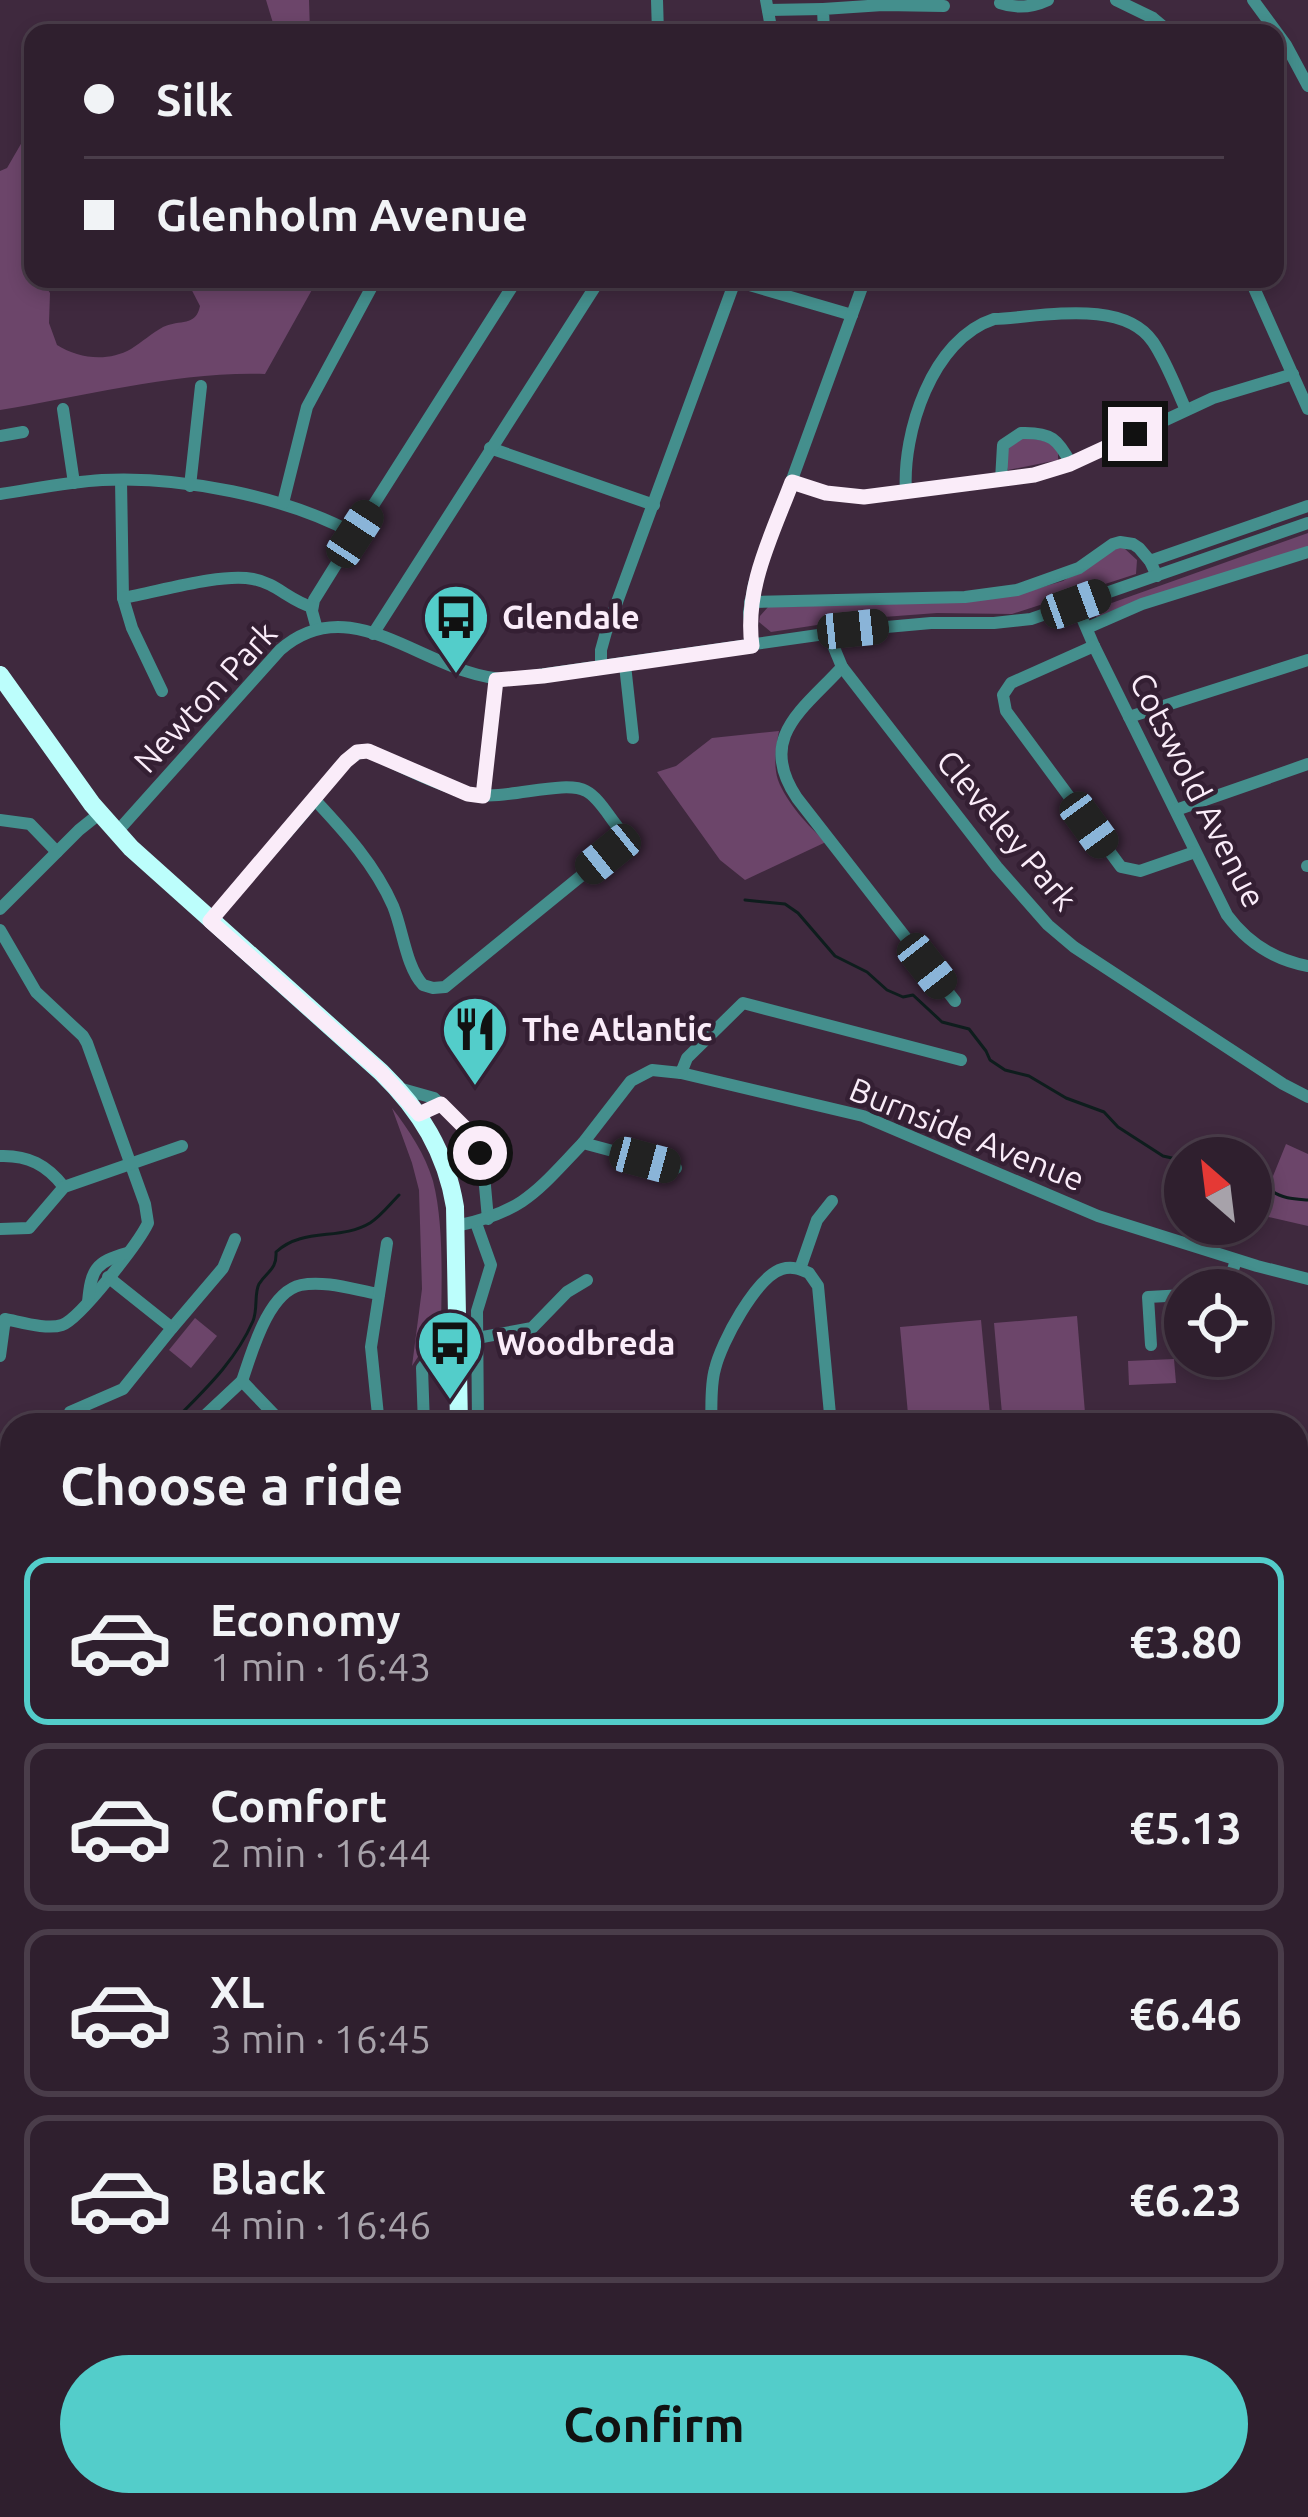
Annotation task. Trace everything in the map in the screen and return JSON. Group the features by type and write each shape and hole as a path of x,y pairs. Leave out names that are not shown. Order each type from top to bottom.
{"highway":[{"path":"0,675 116,832 397,1088 419,1114 473,1222 457,1354 459,1413"}],"street":[{"path":"1000,4 1036,5 1048,0"},
{"path":"1116,0 1160,24"},
{"path":"767,5 823,9 944,6"},
{"path":"823,9 824,24"},
{"path":"1284,42 1306,76"},
{"path":"283,503 308,407 371,288"},
{"path":"317,629 312,607 316,595 511,288"},
{"path":"373,634 594,288"},
{"path":"601,668 606,632 729,288"},
{"path":"759,288 852,316"},
{"path":"752,646 749,623 754,584 862,288"},
{"path":"1254,288 1308,409"},
{"path":"906,492 905,465 919,405 938,368 966,334 994,319 1100,313 1124,318 1151,339 1186,410"},
{"path":"792,482 846,497 1034,475 1070,464 1213,398 1293,374"},
{"path":"190,486 201,386"},
{"path":"63,409 74,483"},
{"path":"0,436 22,432"},
{"path":"1001,479 1003,445 1022,433 1051,437 1070,464"},
{"path":"490,448 654,505"},
{"path":"0,494 121,480 190,486 283,503 355,534"},
{"path":"121,480 123,598 161,691"},
{"path":"1150,561 1308,506"},
{"name":"Newton Park","path":"116,832 280,650 317,629 344,626 373,634 474,676 496,680 896,625 1031,619 1308,523"},
{"path":"751,602 998,593 1065,575 1120,542 1133,544 1157,576"},
{"path":"1087,628 1142,604 1308,552"},
{"path":"123,598 251,578 312,607"},
{"name":"Cotswold Avenue","path":"1076,604 1222,906 1237,928 1271,954 1308,966"},
{"name":"Cleveley Park","path":"828,633 842,667 1016,891 1048,925 1074,947 1308,1097"},
{"path":"1094,646 1011,683 1003,695 1006,711 1121,867 1141,872 1195,852"},
{"path":"1129,717 1308,660"},
{"path":"625,664 632,738"},
{"path":"842,667 788,726 782,748 784,777 955,1001"},
{"path":"483,796 496,680"},
{"path":"210,921 346,761 357,752 368,751 468,794 499,797 576,788 588,791 617,826 617,835 608,854 445,987 433,988 417,979 393,908 370,864 315,800"},
{"path":"1176,810 1308,764"},
{"path":"0,908 99,814"},
{"path":"0,820 30,824 57,852"},
{"path":"0,930 36,992 83,1036 148,1213 148,1223 128,1253 74,1318 60,1326 5,1319 0,1356"},
{"path":"473,1222 527,1199 583,1143 631,1081 652,1070 681,1073 695,1049 737,1007 749,1003 961,1060"},
{"name":"Burnside Avenue","path":"681,1073 863,1117 1092,1214 1308,1279"},
{"path":"397,1088 441,1104 470,1133 480,1153 473,1222 491,1265 479,1301 478,1413"},
{"path":"419,1114 441,1104"},
{"path":"583,1143 676,1168"},
{"path":"0,1229 29,1228 64,1187 182,1146"},
{"path":"0,1156 45,1166 64,1187"},
{"path":"800,1269 817,1220 832,1201"},
{"path":"70,1412 123,1389 223,1268 235,1239"},
{"path":"377,1413 371,1362 387,1243"},
{"path":"88,1302 98,1266 128,1253"},
{"path":"1233,1269 1236,1260"},
{"path":"712,1413 714,1372 723,1345 763,1283 788,1267 814,1276 818,1286 830,1413"},
{"path":"108,1277 172,1328"},
{"path":"477,1338 532,1328 567,1292 587,1280"},
{"path":"208,1413 242,1381 272,1308 290,1289 318,1284 379,1294"},
{"path":"1151,1345 1148,1291 1164,1293"},
{"path":"424,1413 422,1369 426,1361 457,1354"},
{"path":"242,1381 273,1413"}],"shaded area":[{"path":"266,0 309,0 310,24 273,24"},
{"path":"24,139 24,288 47,288 50,293 49,323 57,345 84,356 113,356 131,349 163,327 191,320 198,313 200,306 191,288 313,288 265,374 166,380 0,410 0,171 7,168"},
{"path":"1022,437 1051,442 1058,460 1008,470 1009,444"},
{"path":"1308,533 1308,547 1097,618 1092,610"},
{"path":"1119,547 1137,560 1136,574 1012,614 937,613 771,632 759,622 768,607 938,603 1012,596 1063,581"},
{"path":"779,731 778,780 799,814 826,842 745,880 720,860 657,772 676,766 712,738"},
{"path":"392,1108 426,1161 439,1219 441,1340 425,1346 412,1366 422,1289 419,1190"},
{"path":"1286,1144 1308,1154 1308,1226 1272,1218 1272,1179"},
{"path":"1077,1316 1085,1413 1002,1413 994,1323"},
{"path":"195,1318 217,1336 191,1368 169,1350"},
{"path":"981,1320 990,1413 908,1413 900,1327"},
{"path":"1164,1359 1164,1377 1176,1377 1176,1383 1129,1385 1128,1361"}],"waterway":[{"path":"745,900 785,904 835,956 867,972 887,990 903,997 913,995 942,1022 969,1029 990,1060 1005,1070 1029,1076 1066,1098 1104,1112 1118,1127 1164,1156"},
{"path":"1272,1191 1308,1200"},
{"path":"182,1413 237,1351 276,1252 298,1239 358,1228 374,1220 399,1195"}],"place":[{"name":"Glendale","path":"456,676"},
{"name":"The Atlantic","path":"475,1088"},
{"name":"Woodbreda","path":"450,1402"}],"route":[{"path":"480,1153 470,1133 441,1104 419,1114 381,1072 210,921 346,761 357,752 368,751 468,794 483,796 496,680 752,646 749,612 754,584 792,482 826,493 864,497 1034,475 1135,434"}]}
